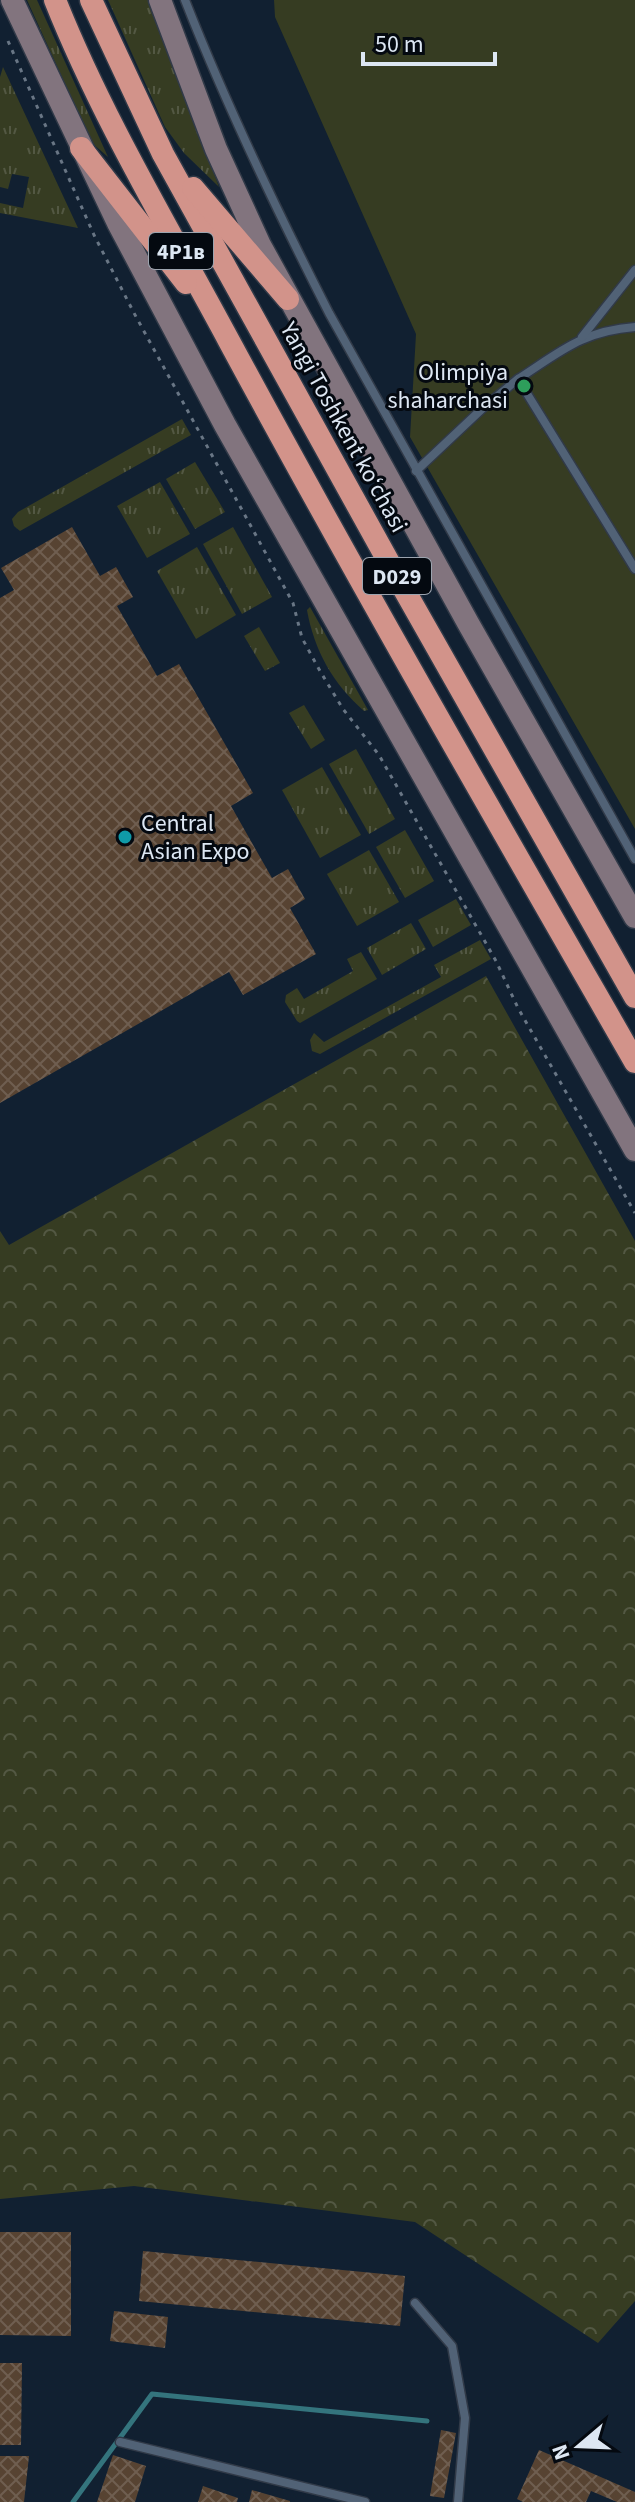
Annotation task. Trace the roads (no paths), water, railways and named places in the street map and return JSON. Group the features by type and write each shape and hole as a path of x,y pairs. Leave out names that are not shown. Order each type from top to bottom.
{"highway":[{"name":"4Р1в","path":"55,0 82,62 224,331"},
{"name":"Yangi Toshkent ko‘chasi","path":"91,0 163,154 404,590 635,997"},
{"path":"81,148 224,331"},
{"path":"163,154 288,299"},
{"name":"D029","path":"224,331 315,499 635,1062"}],"main road":[{"path":"12,0 81,148 225,425 635,1150"},
{"path":"160,0 222,162 288,299 635,917"}],"lane":[{"path":"185,0 210,63 293,242 416,471 635,859"},
{"path":"416,471 518,379 582,337 635,270"},
{"path":"582,337 635,327"},
{"path":"518,379 635,569"},
{"path":"415,2303 452,2346 465,2418 458,2502"},
{"path":"120,2442 365,2502"}],"waterway":[{"path":"73,2502 152,2394 427,2421"}],"place":[{"name":"Olimpiya shaharchasi","path":"524,386"},
{"name":"Central Asian Expo","path":"125,837"}]}
